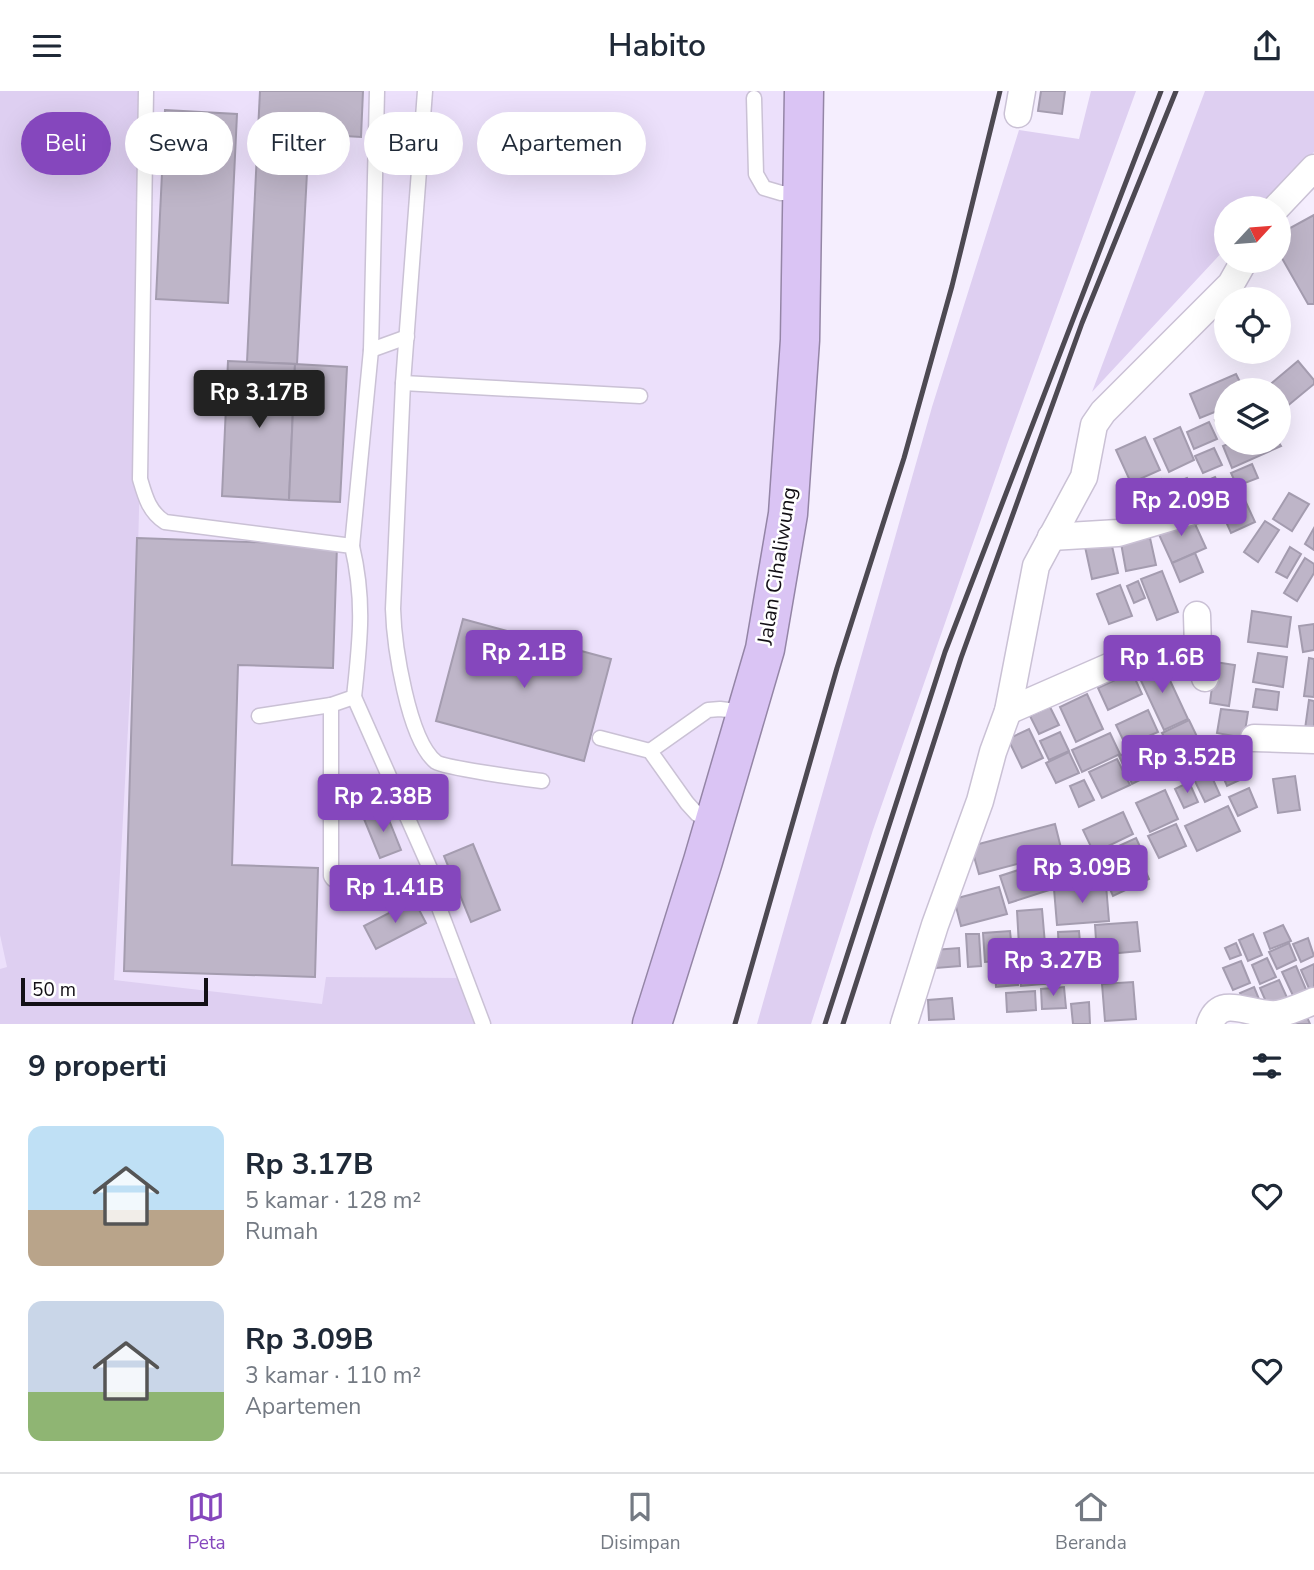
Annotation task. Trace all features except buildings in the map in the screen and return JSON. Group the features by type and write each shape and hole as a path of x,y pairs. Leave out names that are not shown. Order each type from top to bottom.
{"highway":[{"name":"Jalan Cihaliwung","path":"652,1024 765,649 788,514 800,340 804,91"}],"street":[{"path":"1287,196 1314,168"},
{"path":"904,1024 935,925 980,801 1007,711 1036,566 1084,477 1094,425 1103,412 1231,284 1237,273"},
{"path":"1051,537 1118,533 1206,507"},
{"path":"1197,615 1198,648 1205,678"},
{"path":"1007,711 1120,662 1198,648"},
{"path":"1254,738 1314,740"},
{"path":"1210,1024 1213,1015 1220,1008 1227,1006 1249,1012 1278,1014 1314,1001"}],"lane":[{"path":"146,91 140,479 145,498 155,516 165,522 352,546"},
{"path":"331,705 331,876 333,879 423,885 429,881 432,873 354,697 362,630 360,581 352,546 370,350 377,91"},
{"path":"425,91 403,383 393,609 394,642 401,680 422,745 438,763 542,781"},
{"path":"754,98 756,174 764,188 781,193 802,193"},
{"path":"370,350 407,337"},
{"path":"403,383 640,396"},
{"path":"259,716 331,705 354,697"},
{"path":"650,751 708,710 746,712"},
{"path":"600,739 650,751 697,814 714,821"},
{"path":"429,881 483,1024"}],"shaded area":[{"path":"0,91 796,91 777,440 761,622 637,1024 0,1024"},
{"path":"0,91 150,91 149,112 125,112 125,175 148,175 138,549 114,980 322,1004 326,977 460,978 483,1024 0,1024 0,969 7,967 0,935"},
{"path":"1091,91 1136,91 1008,442 873,830 811,1024 757,1024 932,407 1019,130 1079,139"},
{"path":"1205,91 1314,91 1314,152 1273,196 1214,196 1214,261 1092,392"}],"railway":[{"path":"735,1024 837,668 904,458 952,286 1000,91"},
{"path":"825,1024 945,652 1161,91"},
{"path":"843,1024 961,658 1082,323 1176,91"}]}
